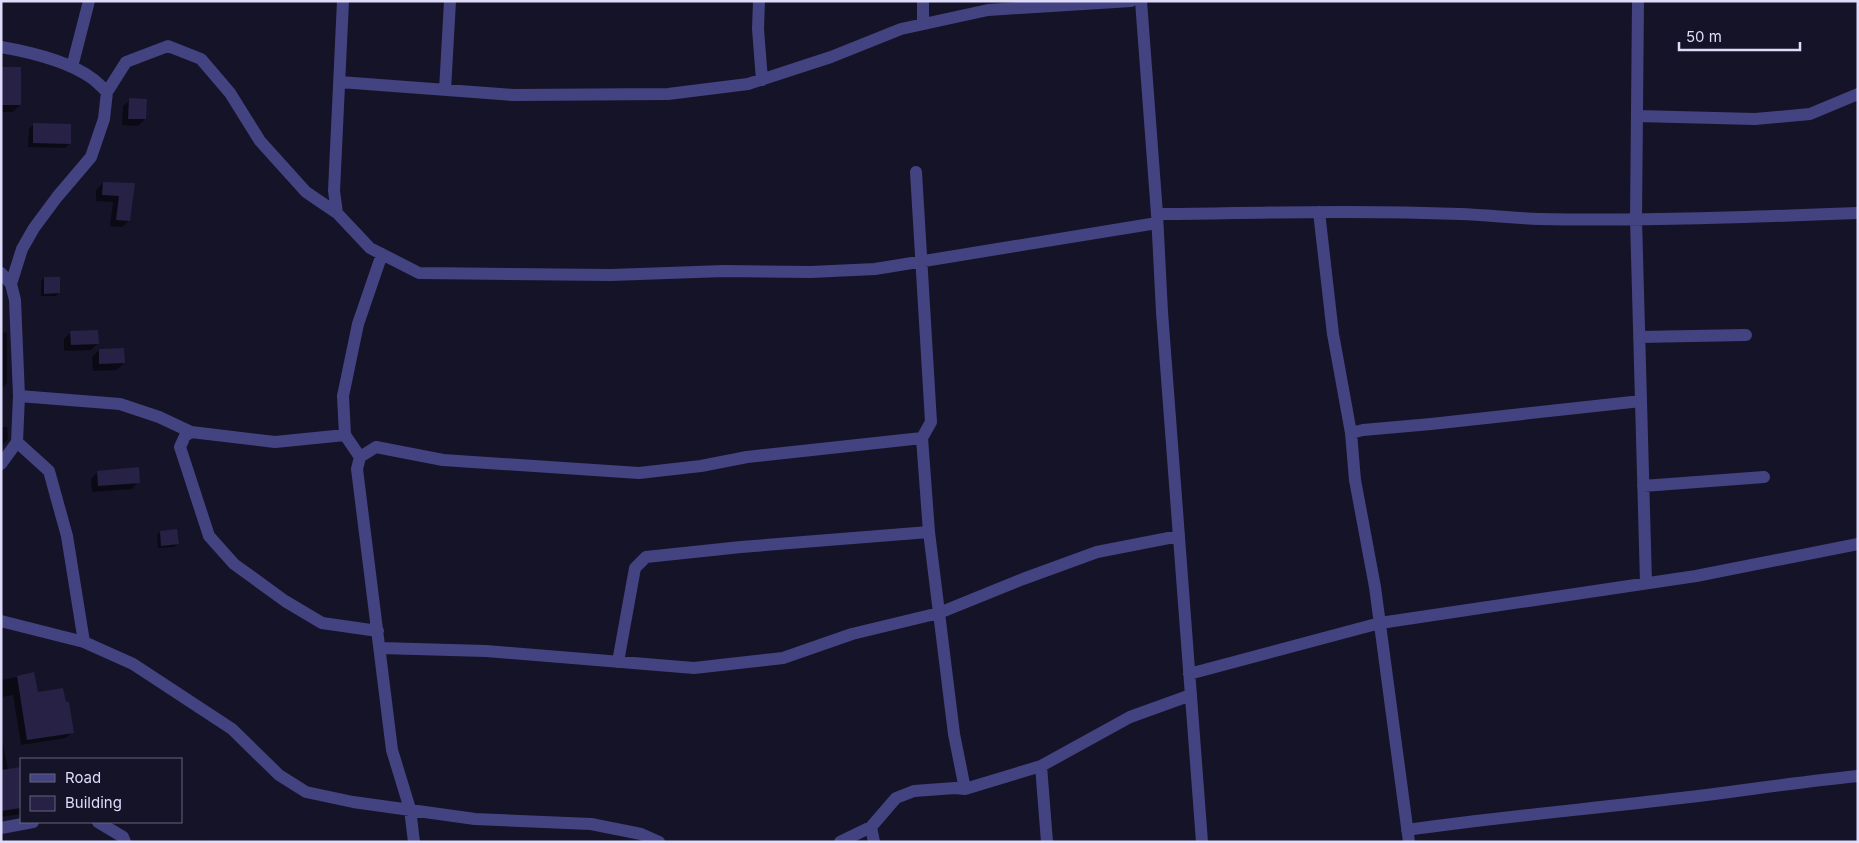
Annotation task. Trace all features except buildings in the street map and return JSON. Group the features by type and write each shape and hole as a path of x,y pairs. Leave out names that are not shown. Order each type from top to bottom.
{"street":[{"path":"72,67 89,1"},
{"path":"337,213 334,190 343,1"},
{"path":"445,90 450,1"},
{"path":"759,1 758,29 762,80"},
{"path":"923,1 923,23"},
{"path":"340,82 513,95 668,94 748,84 830,57 900,29 923,23 988,10 1131,1"},
{"path":"1141,1 1162,312 1202,842"},
{"path":"1638,1 1636,219 1646,583"},
{"path":"11,284 22,249 34,228 91,157 104,119 107,92 126,62 168,46 201,59 230,93 260,141 306,192 337,213 370,248 419,273 611,275 724,271 811,272 875,269 1157,218 1319,212 1636,219 1858,213"},
{"path":"1,47 20,50 72,67 92,78 107,92"},
{"path":"1636,116 1754,119 1810,114 1858,94"},
{"path":"916,172 931,422 922,438 929,532 954,734 965,789"},
{"path":"1319,212 1333,334 1350,433 1355,480 1375,587 1408,836 1496,818 1683,798 1858,776"},
{"path":"360,457 345,435 343,396 358,324 382,254"},
{"path":"1,274 11,284 15,300 19,396 17,442 1,464"},
{"path":"1639,337 1746,335"},
{"path":"19,396 120,404 191,432 275,442 345,435"},
{"path":"1350,433 1363,430 1641,401"},
{"path":"191,432 185,436 180,447 209,536 234,564 285,601 322,623 378,631"},
{"path":"414,842 410,809 392,750 357,469 360,457 376,447 443,460 639,473 702,466 747,457 922,438"},
{"path":"17,442 49,471 67,536 84,642"},
{"path":"1644,486 1764,477"},
{"path":"618,662 634,568 646,557 740,547 929,532"},
{"path":"380,648 486,650 694,668 783,658 852,634 940,613 1023,579 1097,552 1179,536"},
{"path":"1189,674 1380,623 1696,576 1858,544"},
{"path":"1,620 84,642 133,664 232,729 279,775 306,792 353,802 475,818 591,824 641,834 659,842"},
{"path":"840,842 872,827 896,798 914,792 955,788 965,789 1041,766 1130,717 1191,695"},
{"path":"1041,766 1047,842"},
{"path":"1,828 28,823"},
{"path":"100,823 123,838 125,842"},
{"path":"872,827 874,842"}]}
